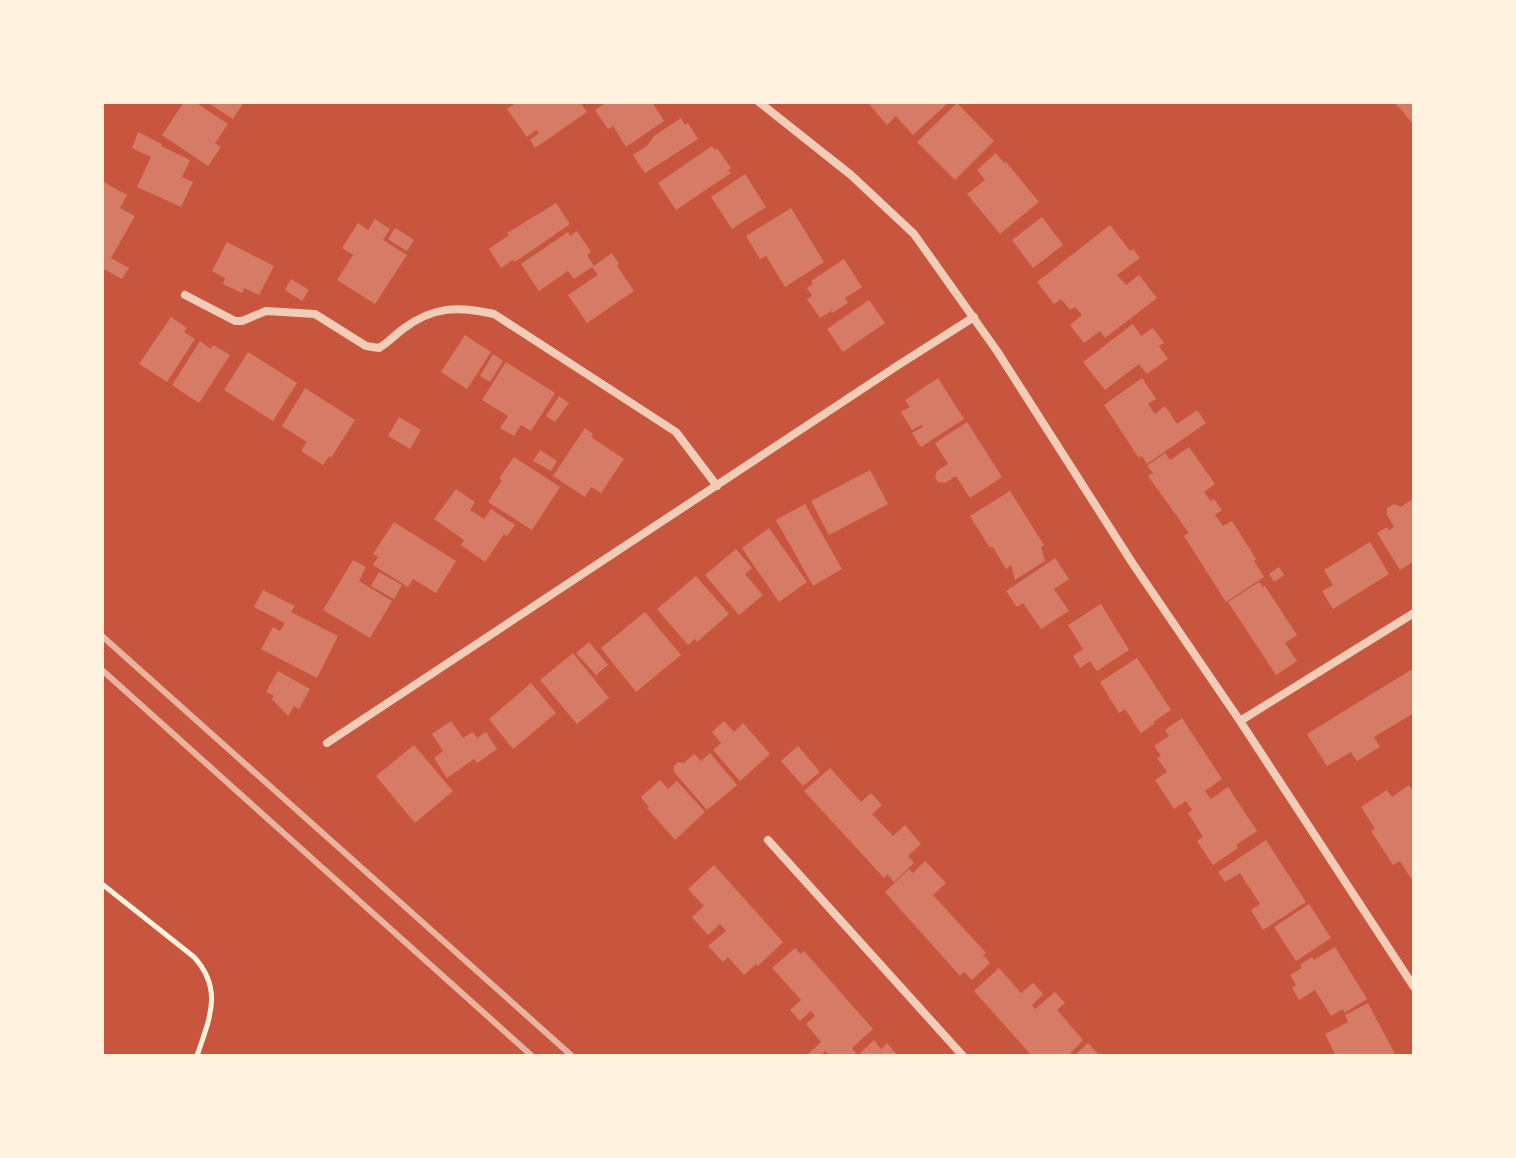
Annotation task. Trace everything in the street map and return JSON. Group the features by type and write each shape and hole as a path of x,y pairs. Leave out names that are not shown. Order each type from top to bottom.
{"street":[{"path":"759,102 851,175 914,234 997,351 1133,564 1414,987"},
{"path":"185,295 235,321 266,311 315,314 366,346 379,348 422,316 469,308 494,314 676,432 717,486"},
{"path":"327,743 974,317"},
{"path":"1240,721 1414,613"},
{"path":"768,840 963,1056"}],"path":[{"path":"102,884 203,967 213,998 197,1056"}],"building":[{"path":"184,102 195,102 228,124 215,143 221,147 208,166 162,135"},
{"path":"207,102 244,102 233,119"},
{"path":"517,102 580,102 587,112 535,148 530,140 539,133 536,130 527,137 507,109"},
{"path":"607,102 652,102 664,121 626,147 613,126 608,129 595,110"},
{"path":"949,102 913,135 896,116 887,125 869,104"},
{"path":"1394,102 1414,102 1414,125 1403,112"},
{"path":"957,103 994,141 955,180 917,142"},
{"path":"681,118 698,139 645,173 633,155"},
{"path":"138,132 190,160 182,177 193,182 181,207 137,187 151,157 132,148"},
{"path":"712,146 715,150 717,148 731,168 728,170 731,173 676,210 658,183"},
{"path":"996,153 1039,202 1000,234 967,194 985,180 977,170"},
{"path":"745,174 766,207 732,229 711,197"},
{"path":"102,181 127,195 120,208 135,216 111,258 129,268 122,279 102,268"},
{"path":"556,203 570,224 515,262 513,260 501,268 489,249 509,235 507,233"},
{"path":"791,208 824,262 785,287 766,256 760,259 746,236"},
{"path":"1042,217 1063,245 1033,268 1012,240"},
{"path":"375,219 390,229 383,240 407,255 375,304 337,280 353,255 342,248 358,223 368,230"},
{"path":"1110,225 1130,251 1133,249 1140,258 1117,275 1126,285 1139,275 1157,298 1105,338 1100,331 1084,343 1070,325 1082,315 1075,307 1070,310 1061,299 1054,304 1037,282"},
{"path":"395,228 414,240 407,251 388,239"},
{"path":"577,231 591,252 587,255 594,266 612,253 634,291 587,323 568,295 598,275 592,267 574,279 568,271 539,291 521,264 568,232 570,236"},
{"path":"227,242 274,266 259,295 244,288 242,293 223,284 225,278 212,271"},
{"path":"844,259 862,287 845,298 848,303 820,318 807,299 812,296 807,288 813,284 811,281"},
{"path":"291,279 309,290 302,301 285,290"},
{"path":"869,300 885,323 843,352 827,329"},
{"path":"171,317 187,328 184,332 195,339 167,382 139,364"},
{"path":"1133,324 1141,336 1153,328 1164,343 1159,346 1168,359 1147,374 1139,364 1105,390 1083,362"},
{"path":"465,335 491,352 467,389 441,372"},
{"path":"200,341 211,349 213,345 230,355 199,403 172,385"},
{"path":"248,352 297,383 273,421 224,390"},
{"path":"493,354 503,361 490,382 480,376"},
{"path":"506,362 555,393 531,431 521,425 514,436 500,428 508,416 482,400"},
{"path":"938,378 964,419 921,447 912,433 923,427 921,425 912,430 901,412 910,407 905,400"},
{"path":"1142,378 1156,399 1148,404 1155,414 1165,406 1177,424 1197,410 1206,423 1147,464 1142,456 1139,458 1104,405"},
{"path":"305,388 355,420 331,458 329,456 323,465 301,451 307,442 282,426"},
{"path":"559,396 569,403 555,422 546,416"},
{"path":"399,417 421,430 410,449 388,436"},
{"path":"967,422 1002,477 970,498 956,476 945,483 938,482 935,477 937,471 948,464 935,443"},
{"path":"585,428 593,434 591,437 624,459 601,493 591,487 585,497 553,476"},
{"path":"1189,447 1215,484 1204,492 1222,510 1215,515 1223,526 1232,521 1264,577 1226,602 1184,536 1189,533 1148,476 1153,473 1147,466 1165,453 1170,460"},
{"path":"540,450 557,461 551,471 533,461"},
{"path":"514,457 560,487 532,530 488,502 502,480 499,478"},
{"path":"870,470 888,504 829,535 811,501"},
{"path":"456,489 475,502 470,510 484,519 491,509 515,525 507,536 504,534 485,562 461,545 464,540 434,519"},
{"path":"1010,491 1044,545 1041,547 1045,561 1015,580 1011,565 1006,569 970,516"},
{"path":"1414,498 1414,561 1400,570 1377,533 1394,527 1387,515 1387,508 1394,504 1401,507"},
{"path":"805,504 842,569 813,586 776,520"},
{"path":"394,522 456,561 436,593 413,579 408,587 373,565 378,557 373,554"},
{"path":"769,528 807,582 779,602 742,548"},
{"path":"1370,542 1389,574 1333,609 1322,591 1333,585 1324,570"},
{"path":"736,549 752,568 745,574 763,595 739,615 705,575"},
{"path":"1055,558 1069,579 1054,589 1069,611 1041,629 1023,603 1017,607 1006,591"},
{"path":"353,560 366,567 359,581 392,601 370,638 323,610"},
{"path":"1279,567 1284,575 1274,582 1269,574"},
{"path":"379,572 402,585 394,599 371,586"},
{"path":"696,576 729,614 697,642 695,639 688,645 657,609"},
{"path":"1259,582 1265,586 1297,635 1285,643 1297,661 1276,675 1228,602"},
{"path":"263,590 295,606 291,612 338,636 317,678 261,649 273,627 280,631 285,623 254,607"},
{"path":"1101,604 1129,650 1097,671 1090,661 1080,668 1073,656 1083,649 1068,625"},
{"path":"645,612 681,655 636,692 601,648"},
{"path":"589,642 608,665 596,675 576,653"},
{"path":"573,653 609,698 577,724 540,680"},
{"path":"1137,658 1171,710 1141,733 1125,709 1119,713 1100,682"},
{"path":"1414,668 1414,713 1374,737 1380,747 1357,761 1351,752 1327,766 1307,734"},
{"path":"278,671 310,689 299,709 294,706 288,716 272,699 274,696 266,692"},
{"path":"531,683 556,713 513,749 489,719"},
{"path":"1182,718 1222,779 1205,791 1211,799 1228,787 1257,831 1213,865 1197,841 1203,837 1188,813 1192,810 1186,801 1174,809 1155,780 1167,772 1157,758 1161,756 1154,746 1169,736 1165,730"},
{"path":"451,721 463,738 473,732 477,738 486,732 497,749 477,763 474,759 447,778 434,758 443,751 432,734"},
{"path":"724,721 734,732 743,723 770,754 740,781 713,750 721,743 712,732"},
{"path":"414,745 453,791 415,823 376,776"},
{"path":"798,746 820,772 803,786 781,761"},
{"path":"710,753 737,785 707,810 674,772 674,766 678,762 684,763 694,754 701,761"},
{"path":"830,768 861,802 871,793 882,805 872,814 893,836 905,825 921,844 908,856 914,863 894,882 887,874 884,878 804,791"},
{"path":"660,780 668,789 677,781 705,812 675,840 641,797"},
{"path":"1409,785 1414,793 1414,883 1400,861 1393,865 1371,831 1375,829 1361,807 1387,790 1392,797"},
{"path":"1266,840 1306,902 1263,930 1251,910 1260,904 1240,873 1225,882 1218,872"},
{"path":"925,861 946,883 933,895 986,953 983,955 990,963 972,980 964,972 960,976 885,892 909,869 913,873"},
{"path":"714,865 783,942 744,975 728,957 723,962 708,946 726,931 720,924 708,935 692,917 704,906 688,889"},
{"path":"1309,904 1331,938 1296,961 1274,927"},
{"path":"1335,947 1367,999 1344,1013 1343,1009 1331,1016 1315,990 1299,1000 1292,988 1296,985 1290,975 1312,957 1314,960"},
{"path":"795,948 801,954 804,951 873,1029 852,1048 856,1053 852,1056 830,1056 825,1051 820,1056 808,1054 821,1042 806,1024 815,1016 811,1011 800,1021 790,1010 801,1000 772,968"},
{"path":"999,968 1021,993 1033,983 1043,994 1032,1005 1035,1009 1055,992 1065,1003 1057,1010 1083,1040 1068,1056 1032,1056 974,991"},
{"path":"1368,1003 1396,1056 1336,1056 1325,1034 1348,1022 1345,1015"},
{"path":"874,1040 881,1049 887,1043 898,1056 857,1056"},
{"path":"1088,1043 1100,1056 1074,1056"}],"railway":[{"path":"102,636 572,1056"},
{"path":"102,670 532,1056"}]}
